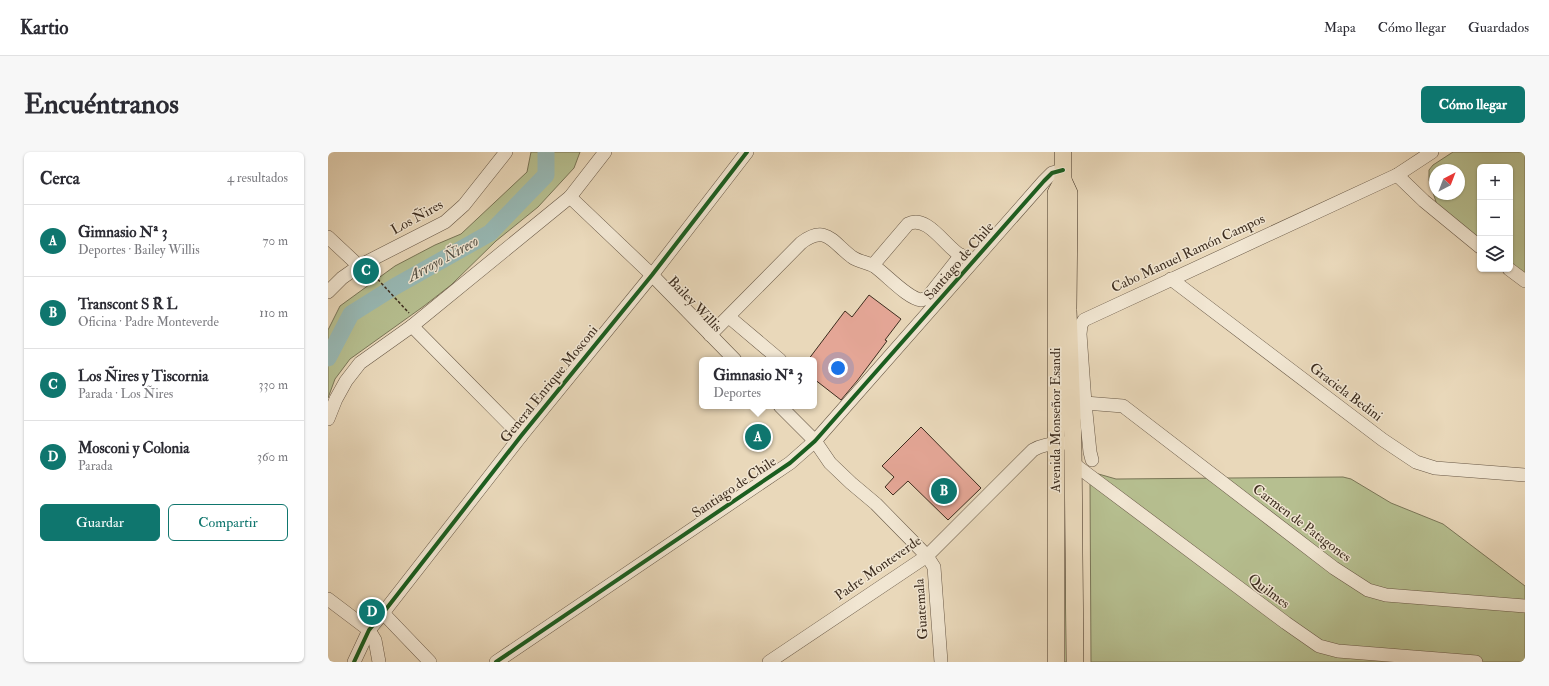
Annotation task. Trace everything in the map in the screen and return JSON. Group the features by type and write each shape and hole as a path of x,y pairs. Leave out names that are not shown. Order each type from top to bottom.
{"main road":[{"name":"Avenida Monseñor Esandi","path":"1063,152 1063,175 1056,193 1056,198 1074,464 1075,662"},
{"name":"Avenida Monseñor Esandi","path":"1056,662 1055,444 1071,405"}],"street":[{"name":"Los Ñires","path":"328,292 342,278 359,266 445,222 453,216 506,152"},
{"path":"328,419 346,380 360,363 412,326 570,196 606,152"},
{"name":"General Enrique Mosconi","path":"354,662 369,630 382,613 521,436 652,275 747,152"},
{"name":"Cabo Manuel Ramón Campos","path":"1092,460 1071,405 1082,322 1089,316 1397,175 1432,152"},
{"name":"Santiago de Chile","path":"496,662 790,463 815,441 1044,181 1052,173 1063,175"},
{"path":"1397,175 1424,202 1477,245"},
{"name":"Bailey Willis","path":"570,196 652,275 732,357"},
{"path":"873,265 908,224 913,221 924,223 961,255 975,259"},
{"path":"710,335 788,256 810,236 817,234 824,235 831,239 852,257 861,262 873,265 912,297 921,300 927,298 961,255"},
{"path":"328,237 359,266"},
{"path":"1513,272 1525,281"},
{"name":"Graciela Bedini","path":"1171,279 1383,440 1416,462 1435,468 1525,475"},
{"path":"729,317 776,357"},
{"path":"412,326 521,436"},
{"name":"Carmen de Patagones","path":"1071,405 1122,406 1334,568 1368,590 1386,595 1525,606"},
{"path":"783,409 815,441 830,463 876,504 927,556"},
{"name":"Padre Monteverde","path":"770,662 927,556 1033,450 1039,446 1073,443"},
{"name":"Quilmes","path":"1074,464 1286,624 1319,646 1338,651 1476,662"},
{"name":"Guatemala","path":"927,556 934,567 936,575 941,662"},
{"path":"328,599 369,630 375,640 379,662"},
{"path":"382,613 430,662"}],"path":[{"path":"377,278 407,311"}],"green space":[{"path":"531,152 580,152 574,168 538,207 496,241 451,285 350,359 335,379 328,398 328,330 340,306 395,266 435,245 461,234 527,172"},
{"path":"1453,152 1525,152 1525,275 1513,266 1513,164 1477,164 1477,238 1437,205 1435,200 1465,200 1465,164 1435,164"},
{"path":"1064,470 1070,470 1070,662 1063,662"},
{"path":"1095,473 1116,479 1343,477 1351,479 1391,503 1443,524 1525,586 1525,662 1091,662 1090,481"}],"building":[{"path":"869,295 901,319 885,340 887,341 841,400 817,381 817,357 810,357 845,311 852,317"},
{"path":"921,427 981,488 948,520 908,481 893,495 885,487 894,477 882,466"}],"waterway":[{"name":"Arroyo Ñireco","path":"328,358 351,314 394,287 490,233 546,175 546,152"}],"cycle path":[{"path":"354,662 369,630 521,436 652,275 747,152"},
{"path":"496,662 790,463 815,441 1044,181 1052,173 1063,170"}],"place":[{"name":"Los Ñires y Tiscornia","path":"366,271"},
{"name":"Gimnasio Nª 3","path":"758,437"},
{"name":"Transcont S R L","path":"944,491"},
{"name":"Mosconi y Colonia","path":"372,612"}]}
